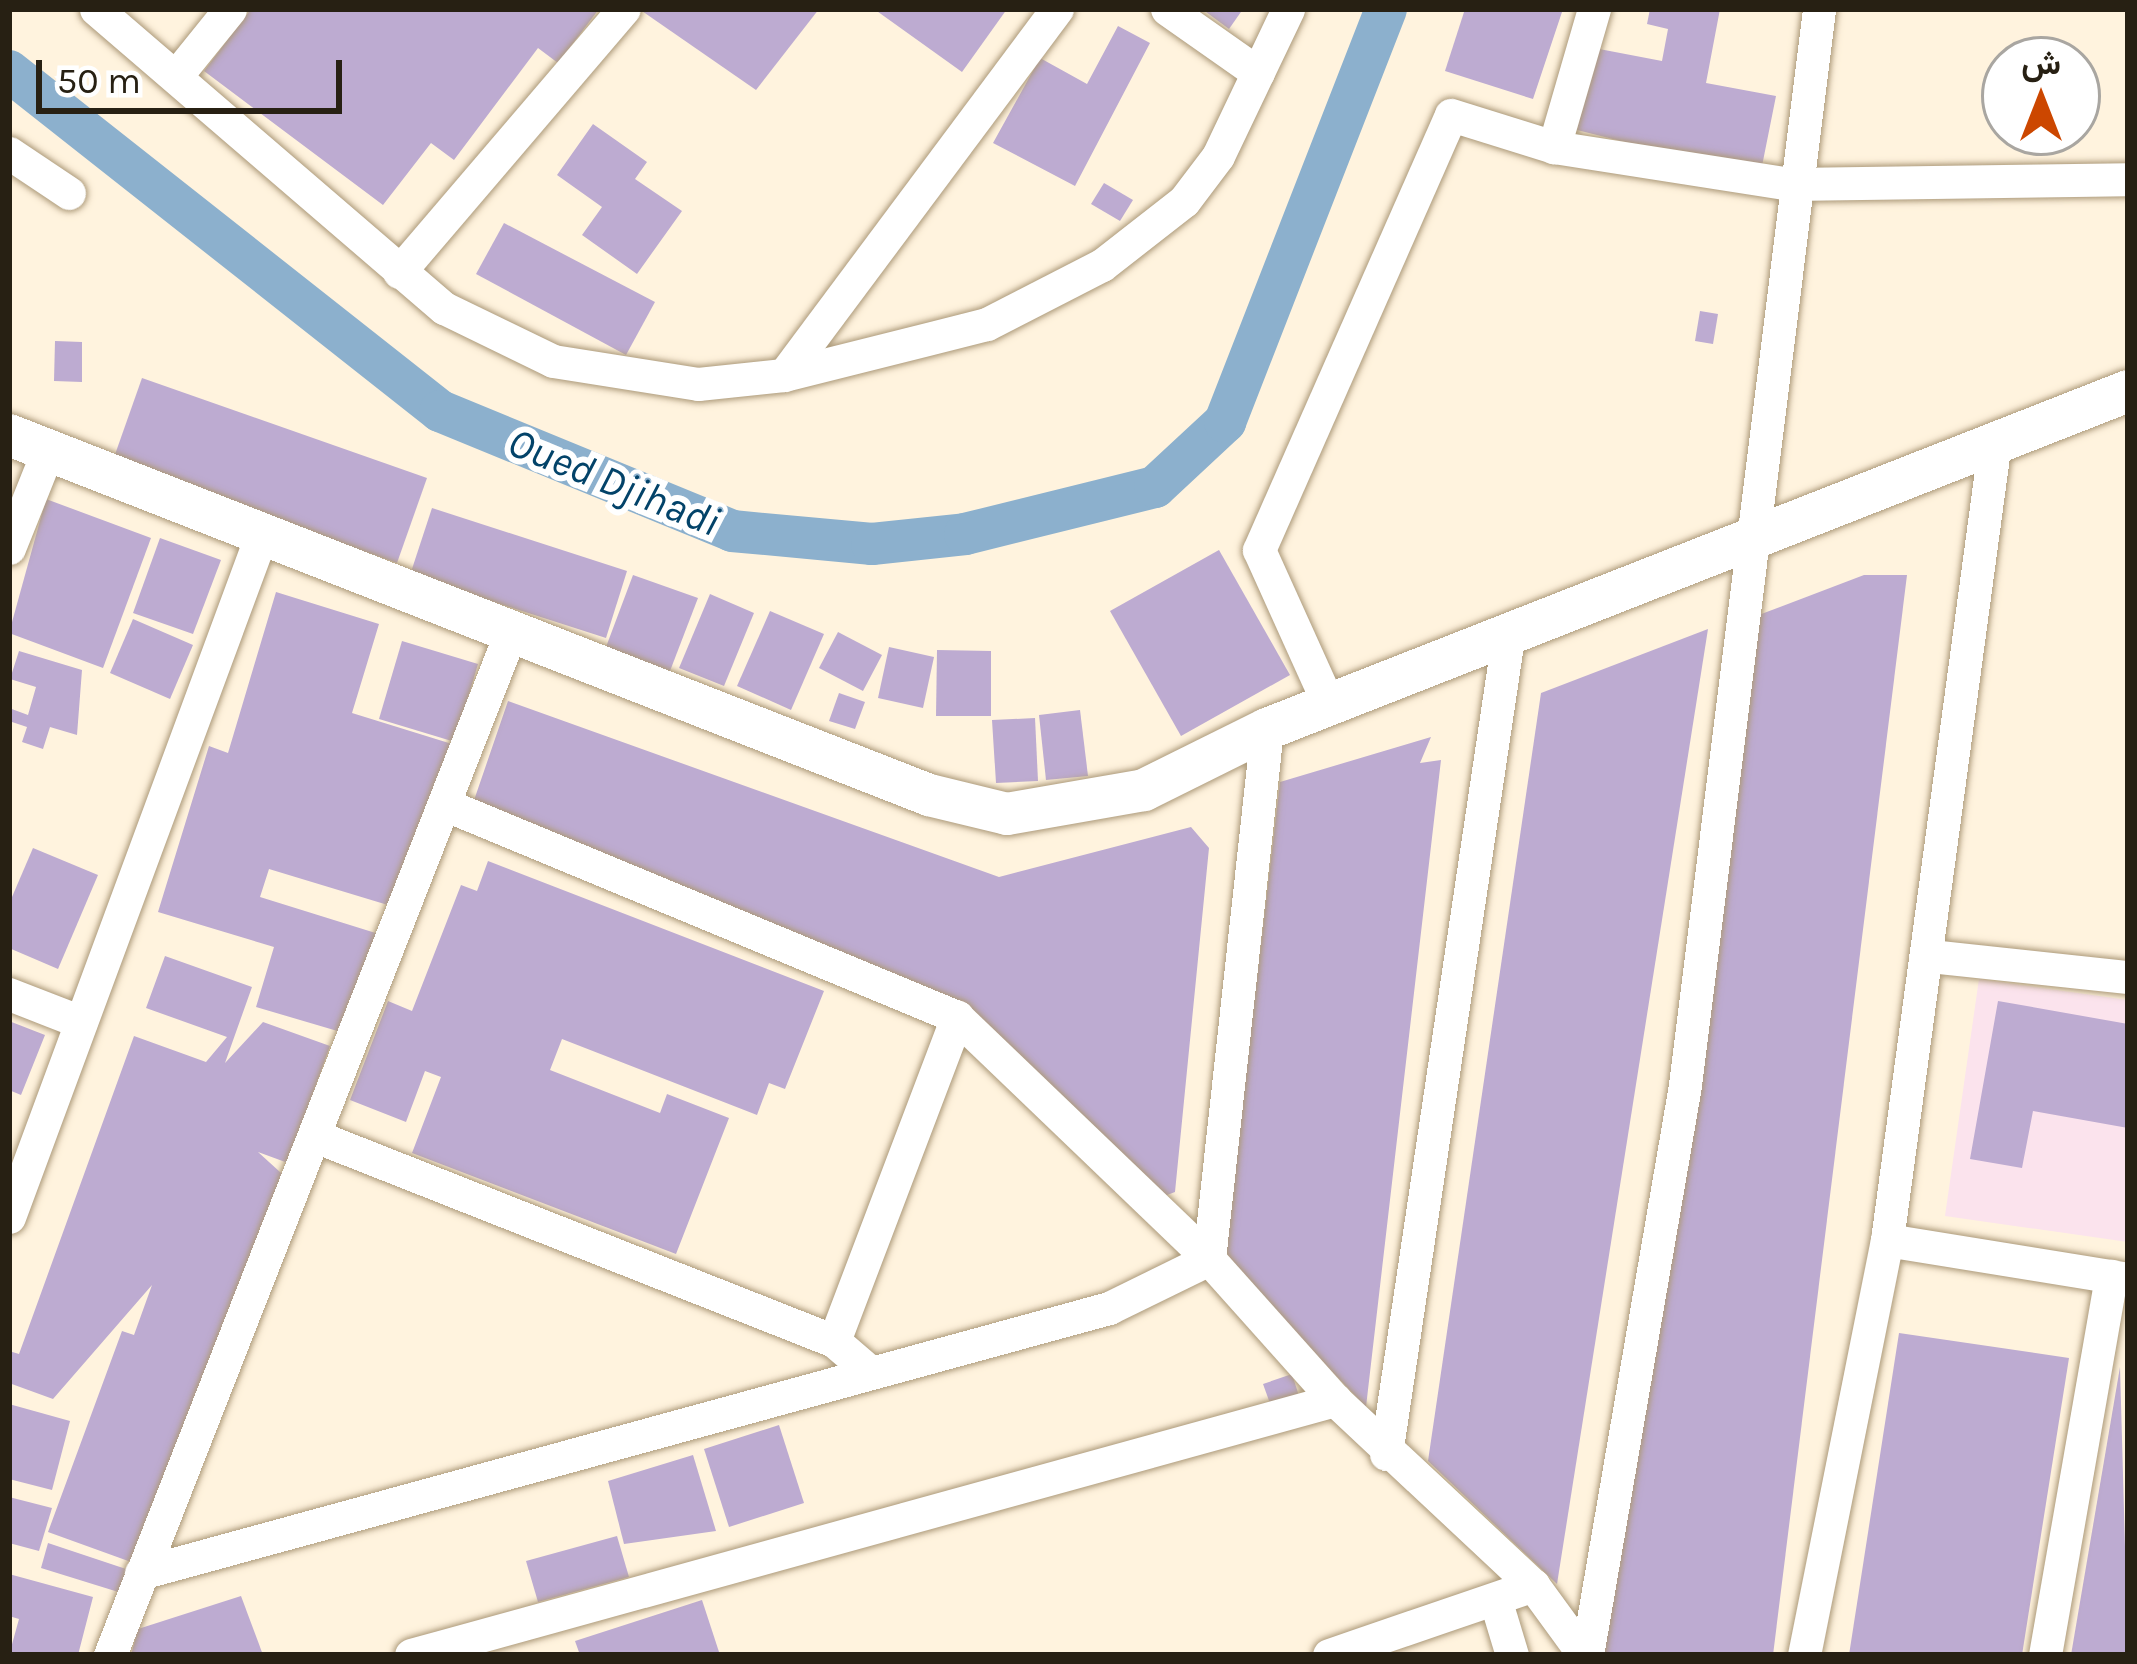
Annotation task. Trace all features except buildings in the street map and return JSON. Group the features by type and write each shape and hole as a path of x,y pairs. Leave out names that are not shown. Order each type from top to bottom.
{"street":[{"path":"96,9 444,308 553,361 698,384 784,375 987,324 1102,265 1184,201 1258,73 1288,9"},
{"path":"176,76 230,9"},
{"path":"399,272 624,9"},
{"path":"784,375 1057,9"},
{"path":"1167,9 1258,73"},
{"path":"1554,147 1594,9"},
{"path":"1586,1655 1685,1085 1790,184 1820,9"},
{"path":"1329,705 1259,550 1451,116 1554,147 1790,184 2128,179"},
{"path":"9,153 69,193"},
{"path":"9,434 260,539 929,795 1006,814 1144,790 1267,730 1747,548 2128,391"},
{"path":"9,548 50,448"},
{"path":"1804,1655 1887,1240 1930,956 1994,449"},
{"path":"9,1217 260,539"},
{"path":"110,1655 451,807 511,632"},
{"path":"1386,1454 1508,638"},
{"path":"1209,1258 1267,730"},
{"path":"451,807 956,1017 1209,1258 1386,1454 1533,1585 1586,1655"},
{"path":"1930,956 2128,977"},
{"path":"9,994 81,1022"},
{"path":"834,1341 956,1017"},
{"path":"315,1136 834,1341 869,1371"},
{"path":"1887,1240 2119,1278 2045,1655"},
{"path":"141,1573 436,1500 869,1371 1109,1308 1209,1258"},
{"path":"411,1655 1336,1400"},
{"path":"1329,1655 1533,1585"},
{"path":"1496,1601 1512,1655"}],"shaded area":[{"path":"1979,979 2128,1000 2128,1242 1945,1216"}],"waterway":[{"name":"Oued Djihadi","path":"9,71 440,411 732,531 872,544 965,534 1155,487 1225,422 1386,9"}]}
